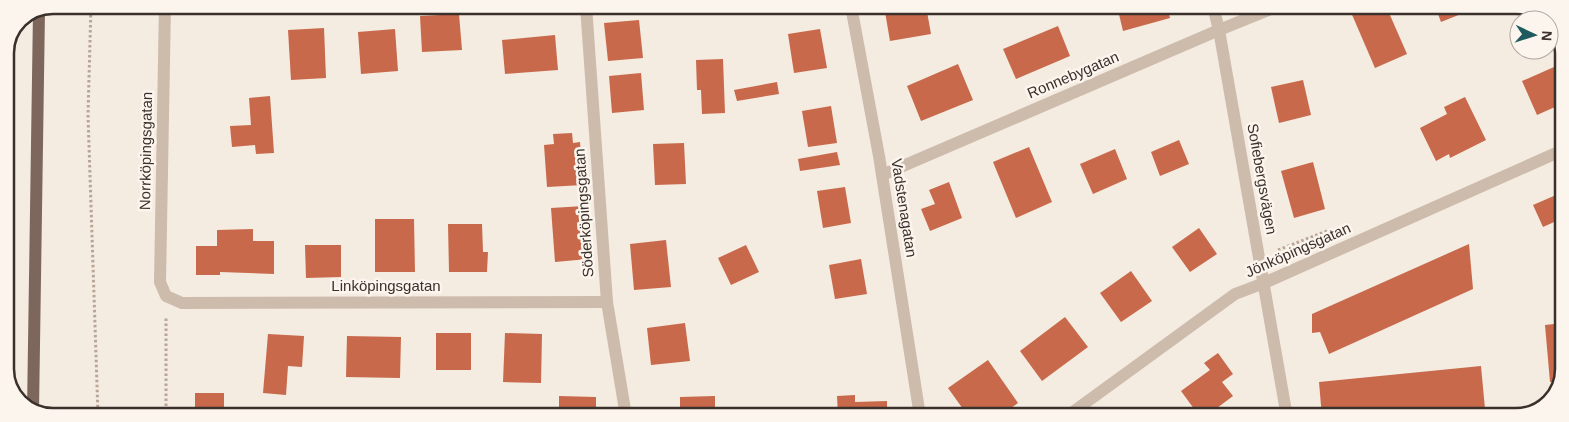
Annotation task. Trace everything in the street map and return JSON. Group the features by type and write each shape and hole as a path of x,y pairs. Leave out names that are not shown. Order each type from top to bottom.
{"main road":[{"path":"33,403 39,17"}],"street":[{"name":"Norrköpingsgatan","path":"165,14 160,282 166,296"},
{"name":"Söderköpingsgatan","path":"587,14 607,302 625,408"},
{"name":"Vadstenagatan","path":"852,14 882,176 919,408"},
{"name":"Sofiebergsvägen","path":"1215,14 1285,408"},
{"name":"Ronnebygatan","path":"882,176 1258,14"},
{"name":"Jönköpingsgatan","path":"1077,408 1235,294 1264,284 1555,154"},
{"name":"Linköpingsgatan","path":"166,296 182,303 607,302"}],"path":[{"path":"91,14 88,115 98,408"},
{"path":"166,296 166,408"}],"building":[{"path":"459,14 462,50 422,52 420,16"},
{"path":"885,14 927,14 931,34 890,41"},
{"path":"1119,14 1169,14 1170,18 1123,31"},
{"path":"1352,14 1390,14 1407,54 1375,68"},
{"path":"1438,14 1461,14 1441,22"},
{"path":"639,20 643,58 608,61 604,23"},
{"path":"1058,26 1070,56 1016,79 1003,49"},
{"path":"324,28 326,78 291,80 288,30"},
{"path":"395,29 398,71 361,74 358,32"},
{"path":"820,29 827,68 794,73 788,34"},
{"path":"555,35 558,70 505,74 502,40"},
{"path":"723,59 725,113 702,114 701,90 697,90 696,60"},
{"path":"958,64 973,100 921,121 907,86"},
{"path":"1554,67 1555,107 1537,115 1522,81"},
{"path":"641,73 644,110 612,113 609,76"},
{"path":"1303,80 1311,115 1279,123 1271,87"},
{"path":"777,82 779,94 737,101 734,90"},
{"path":"270,96 274,153 256,154 255,145 232,147 230,126 251,125 249,98"},
{"path":"1465,97 1486,140 1450,158 1449,154 1436,161 1420,128 1447,114 1444,107"},
{"path":"831,106 837,143 808,147 802,111"},
{"path":"572,133 573,143 580,142 583,185 547,187 544,145 554,144 553,134"},
{"path":"1179,140 1189,164 1160,176 1151,152"},
{"path":"684,143 686,184 655,185 653,144"},
{"path":"1029,147 1052,202 1016,218 993,162"},
{"path":"1115,149 1127,179 1093,194 1080,164"},
{"path":"837,152 840,165 800,171 798,159"},
{"path":"1313,162 1325,209 1294,218 1281,171"},
{"path":"949,182 962,218 930,231 921,209 935,204 929,190"},
{"path":"845,187 851,223 823,228 817,191"},
{"path":"1555,195 1555,222 1543,227 1533,205"},
{"path":"584,206 588,259 555,262 551,208"},
{"path":"375,219 414,219 415,272 375,272"},
{"path":"448,224 482,224 483,252 488,252 487,272 449,272"},
{"path":"1199,228 1217,254 1190,272 1172,247"},
{"path":"253,229 253,241 274,241 274,274 220,272 220,275 196,275 196,246 217,246 217,230"},
{"path":"666,240 671,287 634,290 630,244"},
{"path":"1469,244 1473,289 1329,354 1320,332 1312,333 1312,314"},
{"path":"305,245 341,245 341,277 306,278"},
{"path":"746,245 759,272 731,285 718,258"},
{"path":"861,259 867,294 835,299 829,265"},
{"path":"1131,271 1152,301 1121,322 1100,293"},
{"path":"1065,317 1088,347 1042,381 1020,351"},
{"path":"685,323 690,361 651,365 647,328"},
{"path":"1555,324 1555,369 1553,382 1550,382 1545,325"},
{"path":"436,333 471,333 471,370 436,370"},
{"path":"505,333 542,334 541,383 503,382"},
{"path":"268,334 304,336 302,367 288,366 286,395 263,393"},
{"path":"347,336 401,337 400,378 346,377"},
{"path":"1218,353 1233,374 1222,382 1233,396 1217,408 1193,408 1181,391 1210,370 1204,363"},
{"path":"988,360 1018,403 1011,408 962,408 948,388"},
{"path":"1481,366 1485,408 1321,408 1319,382"},
{"path":"195,393 224,393 224,408 195,408"},
{"path":"855,395 855,402 887,401 887,408 838,408 837,396"},
{"path":"559,396 596,397 596,407 599,407 599,408 559,408"},
{"path":"715,396 715,408 680,408 680,397"}]}
